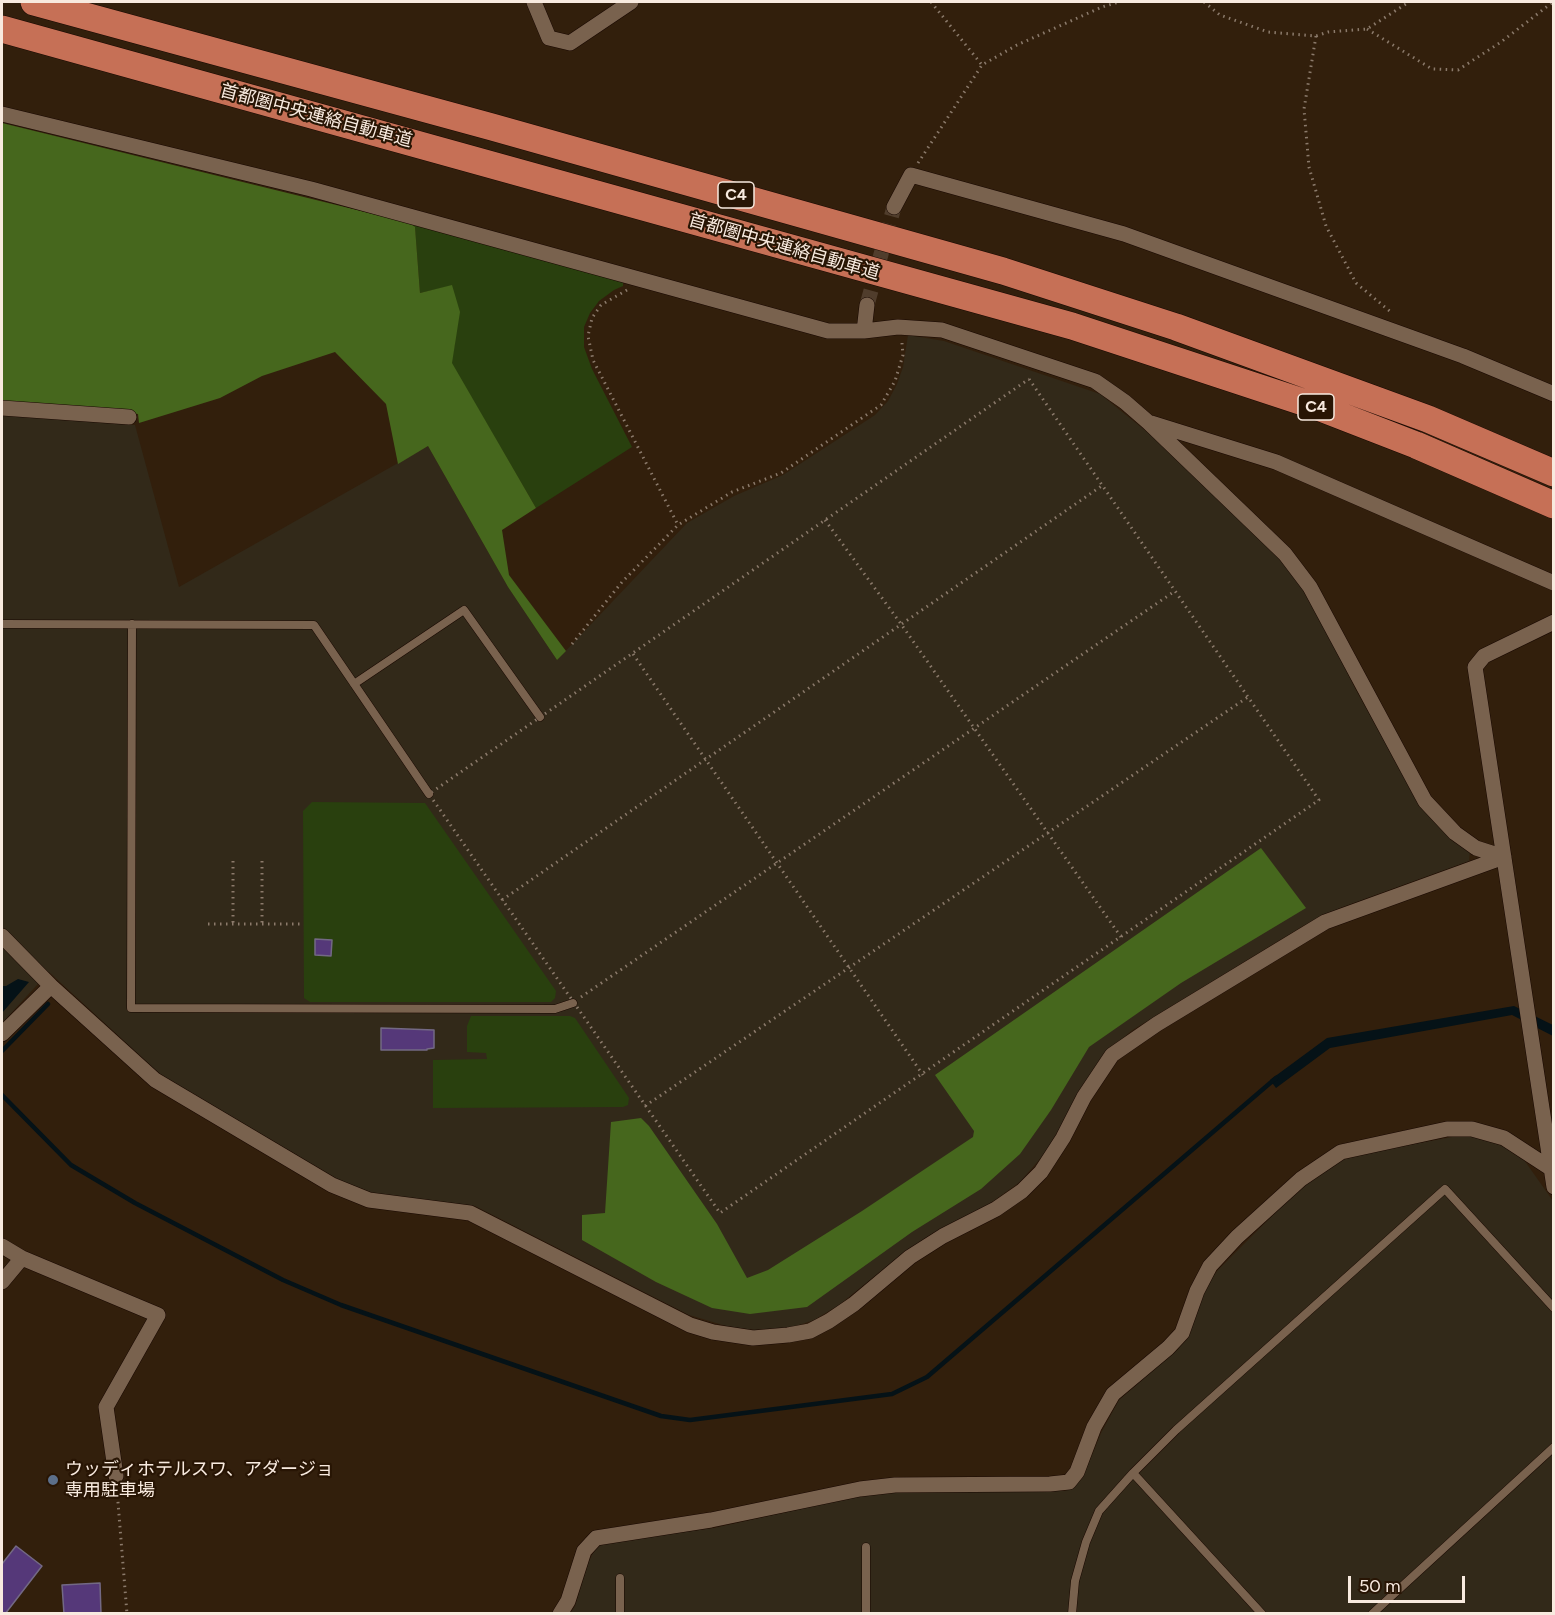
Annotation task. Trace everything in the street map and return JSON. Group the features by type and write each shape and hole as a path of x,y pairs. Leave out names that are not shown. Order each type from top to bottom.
{"highway":[{"name":"首都圏中央連絡自動車道","path":"34,2 1003,271 1176,327 1417,415 1554,473"},
{"name":"首都圏中央連絡自動車道","path":"2,29 1072,326 1318,407 1416,445 1554,505"},
{"path":"2,35 72,49"}],"street":[{"path":"534,2 549,38 570,43 631,2"},
{"path":"2,114 311,189 828,331 864,331 898,327 942,330 1095,381 1148,422 1285,554 1310,587 1425,801 1455,833 1476,848 1504,857"},
{"path":"894,207 911,175 1124,234 1453,352 1554,394"},
{"path":"864,331 867,305"},
{"path":"2,408 129,417"},
{"path":"1148,422 1276,462 1554,583"},
{"path":"1554,622 1484,656 1475,667 1554,1187"},
{"path":"2,936 51,986 155,1080 332,1185 369,1200 470,1213 690,1325 753,1338 810,1331 829,1321 854,1304 910,1257 943,1236 996,1209 1022,1191 1041,1172 1063,1138 1084,1097 1112,1055 1157,1024 1325,922 1504,857"},
{"path":"2,1032 51,986"},
{"path":"560,1614 568,1600 584,1551 596,1538 711,1520 860,1489 895,1485 1069,1482 1077,1472 1094,1427 1113,1394 1168,1348 1182,1333 1197,1291 1210,1266 1237,1237 1301,1179 1341,1152 1447,1129 1472,1129 1504,1138 1551,1168"},
{"path":"2,1246 22,1258 158,1316 106,1407 116,1476"},
{"path":"2,1282 22,1258"}],"lane":[{"path":"354,684 464,610 540,717"},
{"path":"2,624 314,625 429,794"},
{"path":"132,624 131,1008 555,1009 573,1003"},
{"path":"1072,1614 1075,1581 1086,1542 1099,1511 1176,1430 1445,1189 1554,1308"},
{"path":"1372,1614 1554,1447"},
{"path":"1133,1473 1262,1614"},
{"path":"866,1547 866,1614"},
{"path":"620,1578 620,1614"}],"path":[{"path":"931,2 982,65"},
{"path":"911,175 982,65 1017,45 1102,7 1119,2"},
{"path":"1204,2 1220,15 1269,32 1316,36 1328,32 1367,29 1409,2"},
{"path":"1367,29 1432,69 1458,70 1501,42 1553,2"},
{"path":"1316,36 1304,108 1309,167 1326,226 1356,283 1395,316"},
{"path":"640,280 601,305 592,318 588,336 593,360 678,525"},
{"path":"572,644 622,582 678,525 732,492 781,473 881,405 895,381 903,355 898,327"},
{"path":"429,794 720,1213 922,1075 1319,800 1029,379 633,654 922,1075"},
{"path":"502,900 1103,485"},
{"path":"825,520 1121,937"},
{"path":"573,1003 1175,591"},
{"path":"645,1106 1248,697"},
{"path":"233,861 233,924"},
{"path":"262,861 262,924"},
{"path":"208,924 300,924"},
{"path":"116,1476 127,1614"}],"shaded area":[{"path":"908,335 944,341 1100,394 1162,444 1279,558 1310,599 1356,690 1420,805 1447,835 1470,851 1469,861 1340,908 1303,926 1131,1031 1100,1060 1045,1153 1020,1182 985,1207 930,1235 839,1305 814,1320 787,1329 754,1330 726,1326 689,1315 475,1206 373,1193 339,1180 161,1075 49,972 2,1023 2,415 135,425 179,587 428,446 508,587 557,660 687,523 734,496 783,475 875,415 888,401 897,384 903,367"},
{"path":"18,979 29,982 2,1013 2,986"},
{"path":"1514,1006 1553,1025 1553,1036 1512,1015 1330,1048 1276,1088 1270,1080 1327,1038"},
{"path":"1476,1135 1492,1140 1522,1157 1553,1201 1553,1613 570,1614 575,1606 589,1561 595,1549 603,1543 714,1528 868,1494 917,1490 1064,1491 1075,1485 1086,1470 1101,1433 1119,1400 1178,1349 1190,1331 1202,1294 1217,1271 1298,1190 1330,1165 1354,1155 1452,1137"}],"green space":[{"path":"2,123 410,223 415,227 420,293 452,285 460,312 452,363 536,508 502,530 509,575 566,651 557,660 508,587 428,446 398,464 386,404 335,352 262,376 220,398 139,423 138,414 2,401"},
{"path":"410,223 623,281 623,286 599,301 590,313 584,327 584,347 592,369 632,447 536,508 451,363 455,342 451,286 420,293 415,228"},
{"path":"312,802 425,803 556,991 555,998 551,1002 310,1002 304,998 303,811"},
{"path":"1261,848 1306,908 1181,983 1089,1047 1051,1110 1020,1154 981,1189 912,1232 807,1307 750,1314 712,1308 656,1282 582,1240 582,1215 605,1213 611,1122 641,1118 649,1126 717,1224 747,1278 768,1270 973,1137 974,1131 935,1075"},
{"path":"471,1016 570,1016 575,1018 629,1098 628,1105 623,1107 433,1108 433,1060 487,1059 486,1053 467,1052 467,1026"}],"building":[{"path":"315,939 332,940 331,956 315,955"},
{"path":"381,1028 434,1030 434,1048 381,1050"},
{"path":"16,1546 42,1566 5,1614 2,1614 2,1564"},
{"path":"100,1583 101,1614 64,1614 62,1585"}],"waterway":[{"path":"2,1051 48,1004"},
{"path":"2,1095 71,1165 135,1203 283,1280 341,1305 661,1416 690,1420 892,1394 927,1377 1276,1078"}],"tunnel":[{"path":"867,305 894,207"}],"place":[{"name":"ウッディホテルスワ、アダージョ 専用駐車場","path":"53,1480"}]}
